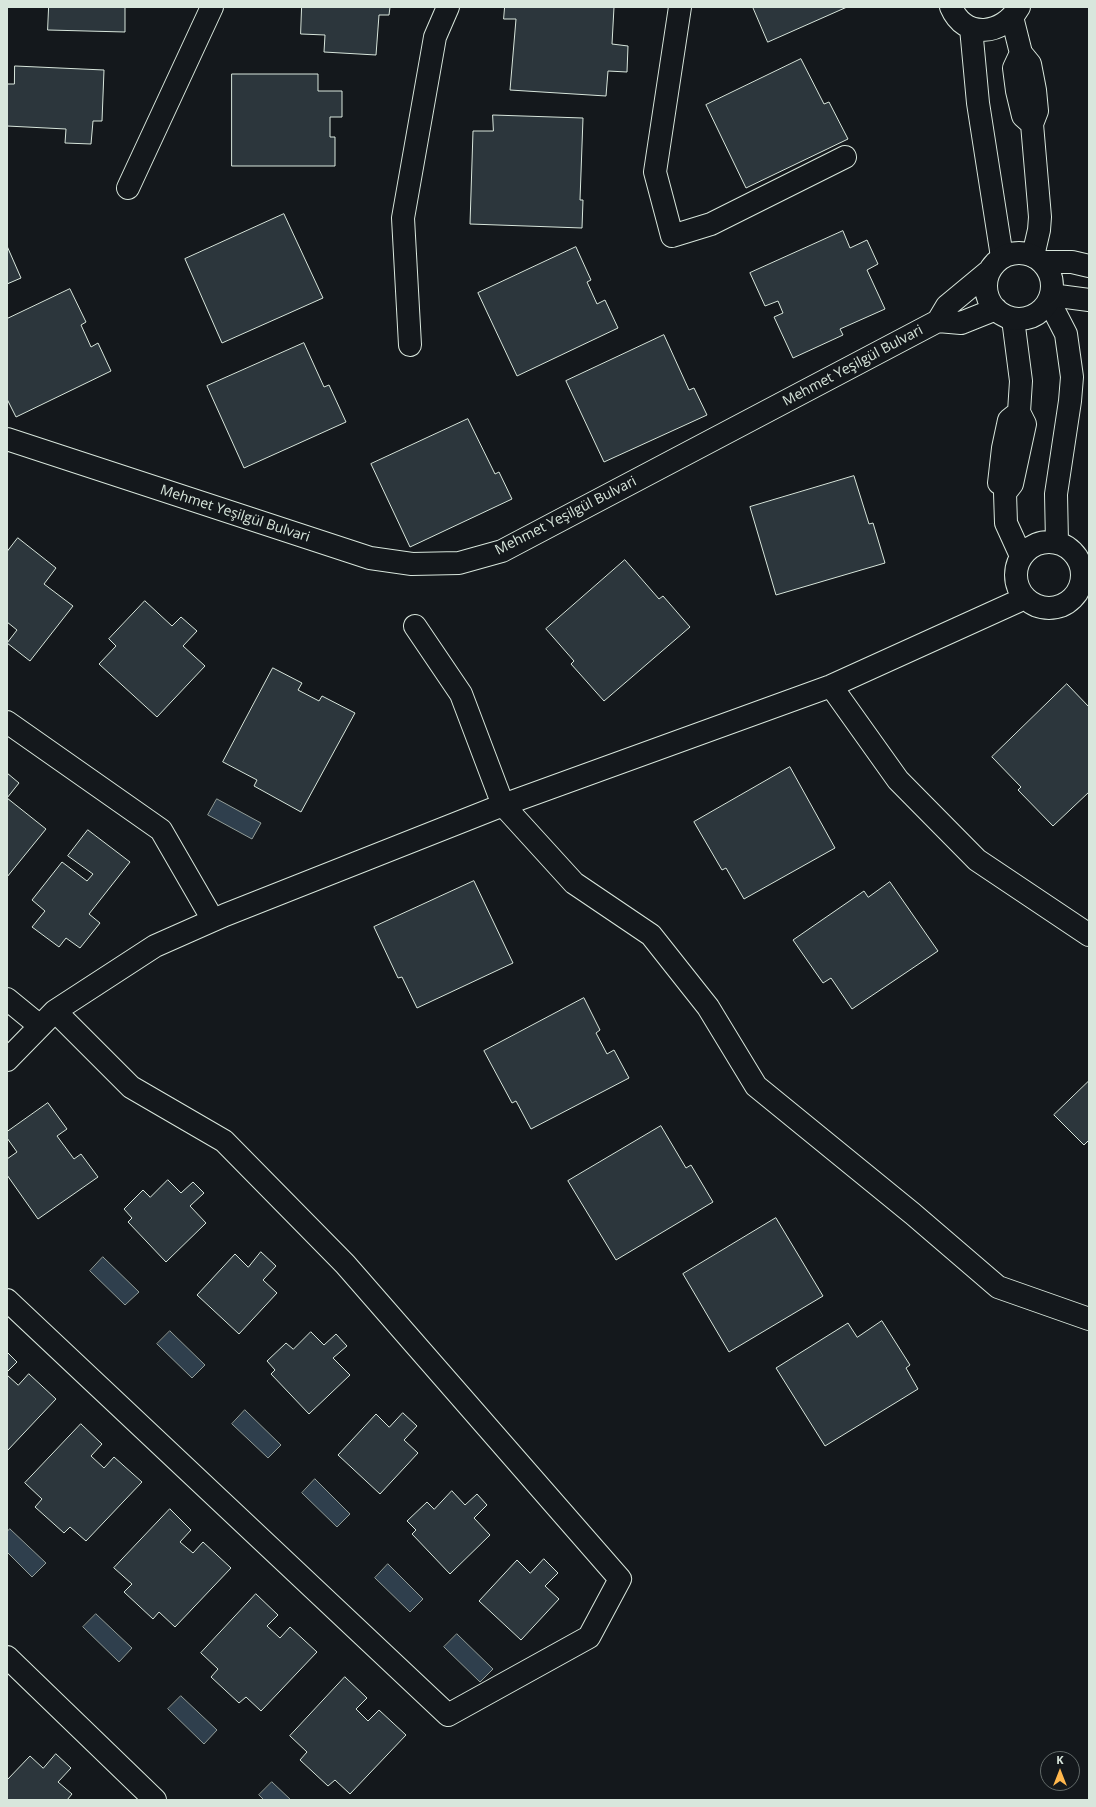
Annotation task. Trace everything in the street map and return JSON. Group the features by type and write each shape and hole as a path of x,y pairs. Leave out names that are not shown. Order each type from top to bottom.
{"street":[{"path":"128,188 212,7"},
{"path":"410,345 403,218 435,37 448,7"},
{"path":"680,7 655,172 672,236 711,224 845,157"},
{"path":"951,7 961,22 971,28 982,30 993,29 1004,24 1016,12"},
{"path":"971,28 995,264 986,284 987,297 1005,314 1024,319 1034,316 1043,309 1050,298 1052,280 1048,270 1038,259 1040,217 1032,124 1037,111 1030,64 1021,53 1016,12"},
{"path":"995,264 1012,253 1023,253 1038,259 1072,262 1089,266"},
{"name":"Mehmet Yeşilgül Bulvari","path":"938,322 947,306 995,264"},
{"path":"1050,298 1089,300"},
{"path":"1050,298 1066,334 1072,377 1056,494 1057,542"},
{"path":"1005,314 1021,380 1019,412 1025,424 1012,484 1005,493 1006,523 1021,556"},
{"name":"Mehmet Yeşilgül Bulvari","path":"7,438 370,558 412,564 459,563 502,551 938,322 961,323 1005,314"},
{"path":"1045,541 1057,542 1070,549 1078,558 1082,569 1083,595 1060,606 1046,608 1034,605 1018,590 1016,567 1021,556 1034,545 1045,541"},
{"path":"7,1060 48,1019 155,946 212,920 503,805 831,686 1025,598"},
{"path":"415,626 460,694 503,805 574,884 651,935 708,1007 756,1086 913,1214 998,1287 1089,1319"},
{"path":"831,686 898,780 976,860 1089,934"},
{"path":"7,722 162,830 212,920"},
{"path":"7,999 48,1019 131,1087 224,1140 344,1264 620,1579 589,1638 448,1714 7,1300"},
{"path":"7,1657 155,1800"}],"water":[{"path":"217,799 261,823 252,839 208,815"},
{"path":"103,1257 139,1292 125,1305 90,1271"},
{"path":"170,1331 205,1365 192,1378 157,1344"},
{"path":"245,1410 281,1445 268,1458 232,1424"},
{"path":"315,1479 350,1514 337,1527 302,1493"},
{"path":"10,1529 46,1563 32,1577 7,1552 7,1532"},
{"path":"388,1564 423,1599 410,1612 375,1578"},
{"path":"96,1614 132,1648 119,1662 83,1627"},
{"path":"457,1634 493,1669 480,1682 444,1647"},
{"path":"181,1696 217,1730 204,1744 168,1709"},
{"path":"272,1782 291,1800 264,1800 259,1795"}],"building":[{"path":"49,7 125,7 125,32 48,30"},
{"path":"302,7 390,7 389,15 379,15 376,55 324,52 325,35 301,34"},
{"path":"505,7 614,7 612,44 628,46 627,72 608,71 606,96 510,90 516,19 504,19"},
{"path":"753,7 847,7 768,42"},
{"path":"801,59 824,104 829,102 848,139 746,188 706,105"},
{"path":"15,66 104,70 102,121 93,121 91,144 65,143 66,129 7,126 7,84 14,84"},
{"path":"232,74 318,74 318,91 342,91 342,117 330,117 330,137 335,137 335,166 232,166"},
{"path":"493,115 583,118 580,200 583,200 582,228 470,224 473,131 493,131"},
{"path":"284,214 323,298 222,343 185,259"},
{"path":"843,231 850,248 867,240 878,264 867,270 885,309 840,329 843,335 793,358 774,317 783,313 778,301 765,306 750,273"},
{"path":"7,246 21,278 7,284"},
{"path":"576,247 591,280 587,282 597,304 605,300 618,328 517,376 478,293"},
{"path":"70,289 86,322 81,325 91,347 98,343 111,371 16,417 7,399 7,319"},
{"path":"664,335 689,390 694,388 707,415 604,462 566,381"},
{"path":"304,343 324,387 329,385 346,422 244,468 207,386"},
{"path":"468,419 495,474 499,472 512,499 410,547 371,464"},
{"path":"854,476 869,524 873,523 885,563 776,595 750,507"},
{"path":"18,538 56,568 44,584 73,606 30,661 7,643 17,630 7,622 7,552"},
{"path":"625,560 659,599 663,596 690,627 604,701 571,664 574,661 546,629"},
{"path":"145,601 172,626 181,617 197,631 183,646 205,666 157,717 99,664 116,646 109,639"},
{"path":"273,668 302,683 298,690 319,701 322,696 355,713 301,812 254,786 257,780 223,762"},
{"path":"1067,684 1089,707 1089,792 1053,826 1018,790 1021,787 992,757"},
{"path":"790,767 835,848 744,899 726,868 722,870 694,822"},
{"path":"7,773 19,783 7,798"},
{"path":"7,798 46,829 7,877"},
{"path":"88,830 130,862 89,914 100,923 80,948 66,938 59,947 32,927 45,911 32,900 62,862 87,881 93,874 68,856"},
{"path":"474,881 513,963 417,1008 402,977 398,978 374,927"},
{"path":"890,882 938,951 852,1009 831,978 823,983 793,940 864,891 868,897"},
{"path":"584,998 600,1030 596,1033 607,1054 614,1050 629,1078 531,1129 516,1101 512,1103 484,1051"},
{"path":"1089,1081 1089,1140 1084,1145 1054,1115"},
{"path":"48,1103 67,1129 57,1136 74,1159 81,1154 98,1177 38,1219 7,1175 7,1159 17,1152 7,1138 7,1132"},
{"path":"661,1126 686,1168 691,1165 713,1202 616,1260 568,1181"},
{"path":"168,1180 181,1193 193,1182 204,1193 190,1206 206,1223 166,1262 128,1222 132,1218 124,1209 143,1190 150,1197"},
{"path":"776,1218 823,1296 729,1352 683,1274"},
{"path":"261,1252 276,1266 263,1280 277,1293 239,1334 197,1295 235,1254 248,1267"},
{"path":"882,1321 910,1365 906,1368 918,1389 825,1446 776,1368 848,1323 857,1337"},
{"path":"311,1332 324,1345 336,1334 347,1346 333,1358 350,1375 309,1414 271,1374 275,1370 267,1361 286,1343 293,1349"},
{"path":"7,1352 17,1362 7,1372"},
{"path":"29,1374 56,1399 7,1451 7,1375 18,1385"},
{"path":"403,1413 417,1426 404,1440 418,1453 380,1494 338,1455 376,1414 389,1427"},
{"path":"81,1424 102,1444 91,1456 104,1468 114,1457 142,1482 86,1541 70,1527 64,1533 35,1507 42,1499 25,1483"},
{"path":"452,1491 465,1505 477,1494 487,1505 474,1518 490,1535 450,1574 412,1534 416,1530 407,1521 427,1502 434,1509"},
{"path":"170,1509 191,1530 180,1542 193,1553 203,1542 231,1568 175,1627 159,1612 153,1619 124,1592 132,1584 114,1568"},
{"path":"544,1559 558,1573 545,1586 559,1599 521,1640 479,1601 517,1560 530,1573"},
{"path":"256,1594 278,1615 267,1626 280,1638 290,1627 317,1652 261,1711 246,1697 239,1703 211,1677 218,1669 201,1653"},
{"path":"345,1677 367,1698 356,1709 368,1721 379,1710 406,1735 350,1794 335,1780 328,1786 300,1760 307,1752 290,1736"},
{"path":"56,1754 71,1768 58,1782 72,1794 67,1800 7,1800 7,1780 30,1756 43,1768"}]}
